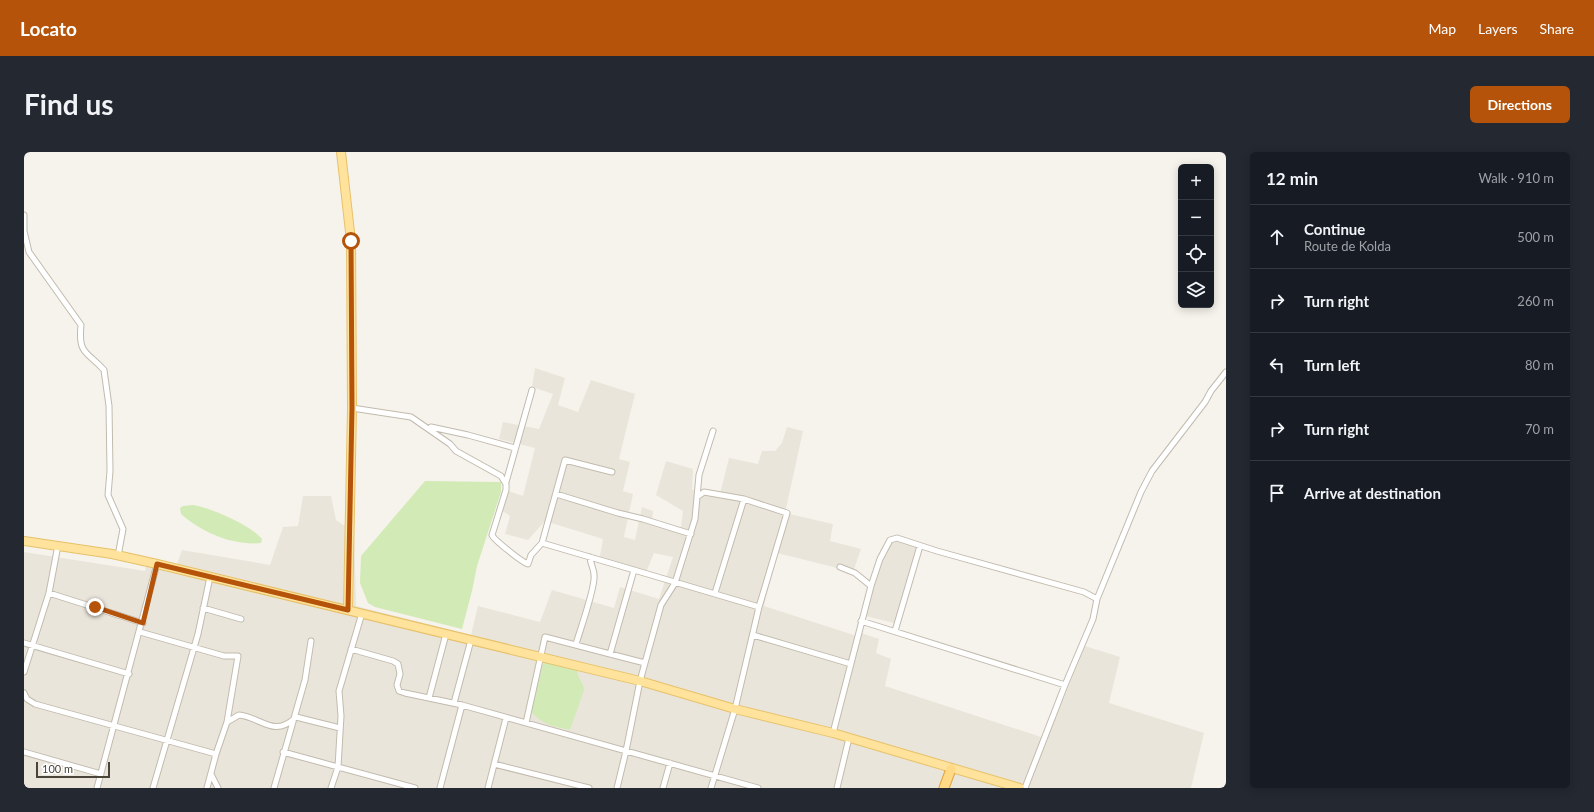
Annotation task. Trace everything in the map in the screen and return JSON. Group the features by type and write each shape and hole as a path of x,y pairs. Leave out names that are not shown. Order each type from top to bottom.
{"highway":[{"path":"944,788 951,769"}],"main road":[{"path":"341,152 350,223 352,408 348,610"},
{"path":"24,541 58,545 157,564 640,681 735,709 833,733 951,769 995,785 1020,788"}],"street":[{"path":"24,216 24,231 29,252 81,325 80,337 85,353 104,370 109,406 110,471 108,495 123,529 118,556"},
{"path":"1025,788 1065,685 1093,620 1097,599 1141,492 1152,470 1205,402 1211,391 1226,372"},
{"path":"532,390 506,482 506,490 492,535 494,539 508,548 522,562 528,564 531,555 542,543 565,460 612,472"},
{"path":"352,408 410,417 426,426 450,444 456,451 501,476 506,482"},
{"path":"426,426 445,432 468,435 515,448"},
{"path":"617,788 640,681 661,605 675,583 691,534 695,519 699,475 713,431"},
{"path":"697,497 704,492 744,499 787,513 759,607 735,709 711,788"},
{"path":"556,494 618,514 643,519 691,534"},
{"path":"715,594 744,499"},
{"path":"833,733 871,586 880,559 890,540 897,538 920,546 1084,592 1097,599"},
{"path":"542,543 759,607"},
{"path":"24,672 31,645 49,592 58,545"},
{"path":"895,631 920,546"},
{"path":"576,644 593,587 594,574 591,568 590,557"},
{"path":"97,788 143,623 157,564"},
{"path":"840,567 855,573 871,586"},
{"path":"610,654 634,570"},
{"path":"153,788 193,647 210,577"},
{"path":"49,592 143,623"},
{"path":"203,608 241,619"},
{"path":"331,788 338,767 340,728 339,691 362,613"},
{"path":"861,621 1065,685"},
{"path":"140,632 224,656 238,656 227,722 216,754 207,788"},
{"path":"429,698 446,634"},
{"path":"753,635 851,664"},
{"path":"526,723 545,638 576,644 645,664"},
{"path":"454,703 471,640"},
{"path":"274,788 283,752 296,717 305,680 311,641"},
{"path":"24,643 129,674"},
{"path":"351,649 393,661 400,668 396,685 399,691 462,705 626,751 715,774 751,787 758,788"},
{"path":"24,693 26,699 35,704 216,754"},
{"path":"440,788 462,705"},
{"path":"227,722 239,715 250,718 260,724 278,727 287,725 296,717"},
{"path":"296,717 340,728"},
{"path":"488,788 506,718"},
{"path":"837,788 849,738"},
{"path":"24,752 101,774"},
{"path":"283,752 415,788"},
{"path":"663,788 670,763"},
{"path":"494,764 589,788"},
{"path":"211,774 218,788"},
{"path":"384,788 386,781"}],"shaded area":[{"path":"535,368 565,378 558,405 578,412 591,380 635,394 619,459 630,462 623,491 633,494 624,537 635,540 642,507 653,511 652,520 681,527 683,511 656,495 666,461 693,469 692,490 720,494 729,458 758,464 762,451 775,451 782,443 787,427 803,431 785,513 833,524 830,541 861,549 853,572 777,553 764,606 860,637 861,633 879,639 876,653 891,659 885,686 1047,739 1085,646 1120,657 1109,703 1204,733 1191,788 24,788 24,552 145,571 148,558 177,564 182,550 270,565 283,527 298,526 303,496 331,496 336,520 343,525 354,525 356,606 471,635 478,606 540,622 552,590 614,608 620,587 659,599 673,557 654,553 645,575 599,561 603,539 545,521 528,540 505,534 510,516 501,510 505,490 523,496 535,448 499,439 503,422 539,429 553,394 532,387"},
{"path":"893,540 918,548 898,624 866,616 872,587 888,545"}],"green space":[{"path":"425,481 501,482 501,492 477,566 462,629 375,607 368,603 360,583 361,556"},
{"path":"193,505 220,513 249,528 262,539 261,543 229,540 198,527 181,514 180,508 183,506"},
{"path":"547,662 577,669 578,676 583,684 584,690 570,730 545,722 531,712 543,664"}],"route":[{"path":"95,607 143,623 157,564 276,594 348,610 352,408 351,241"}]}
